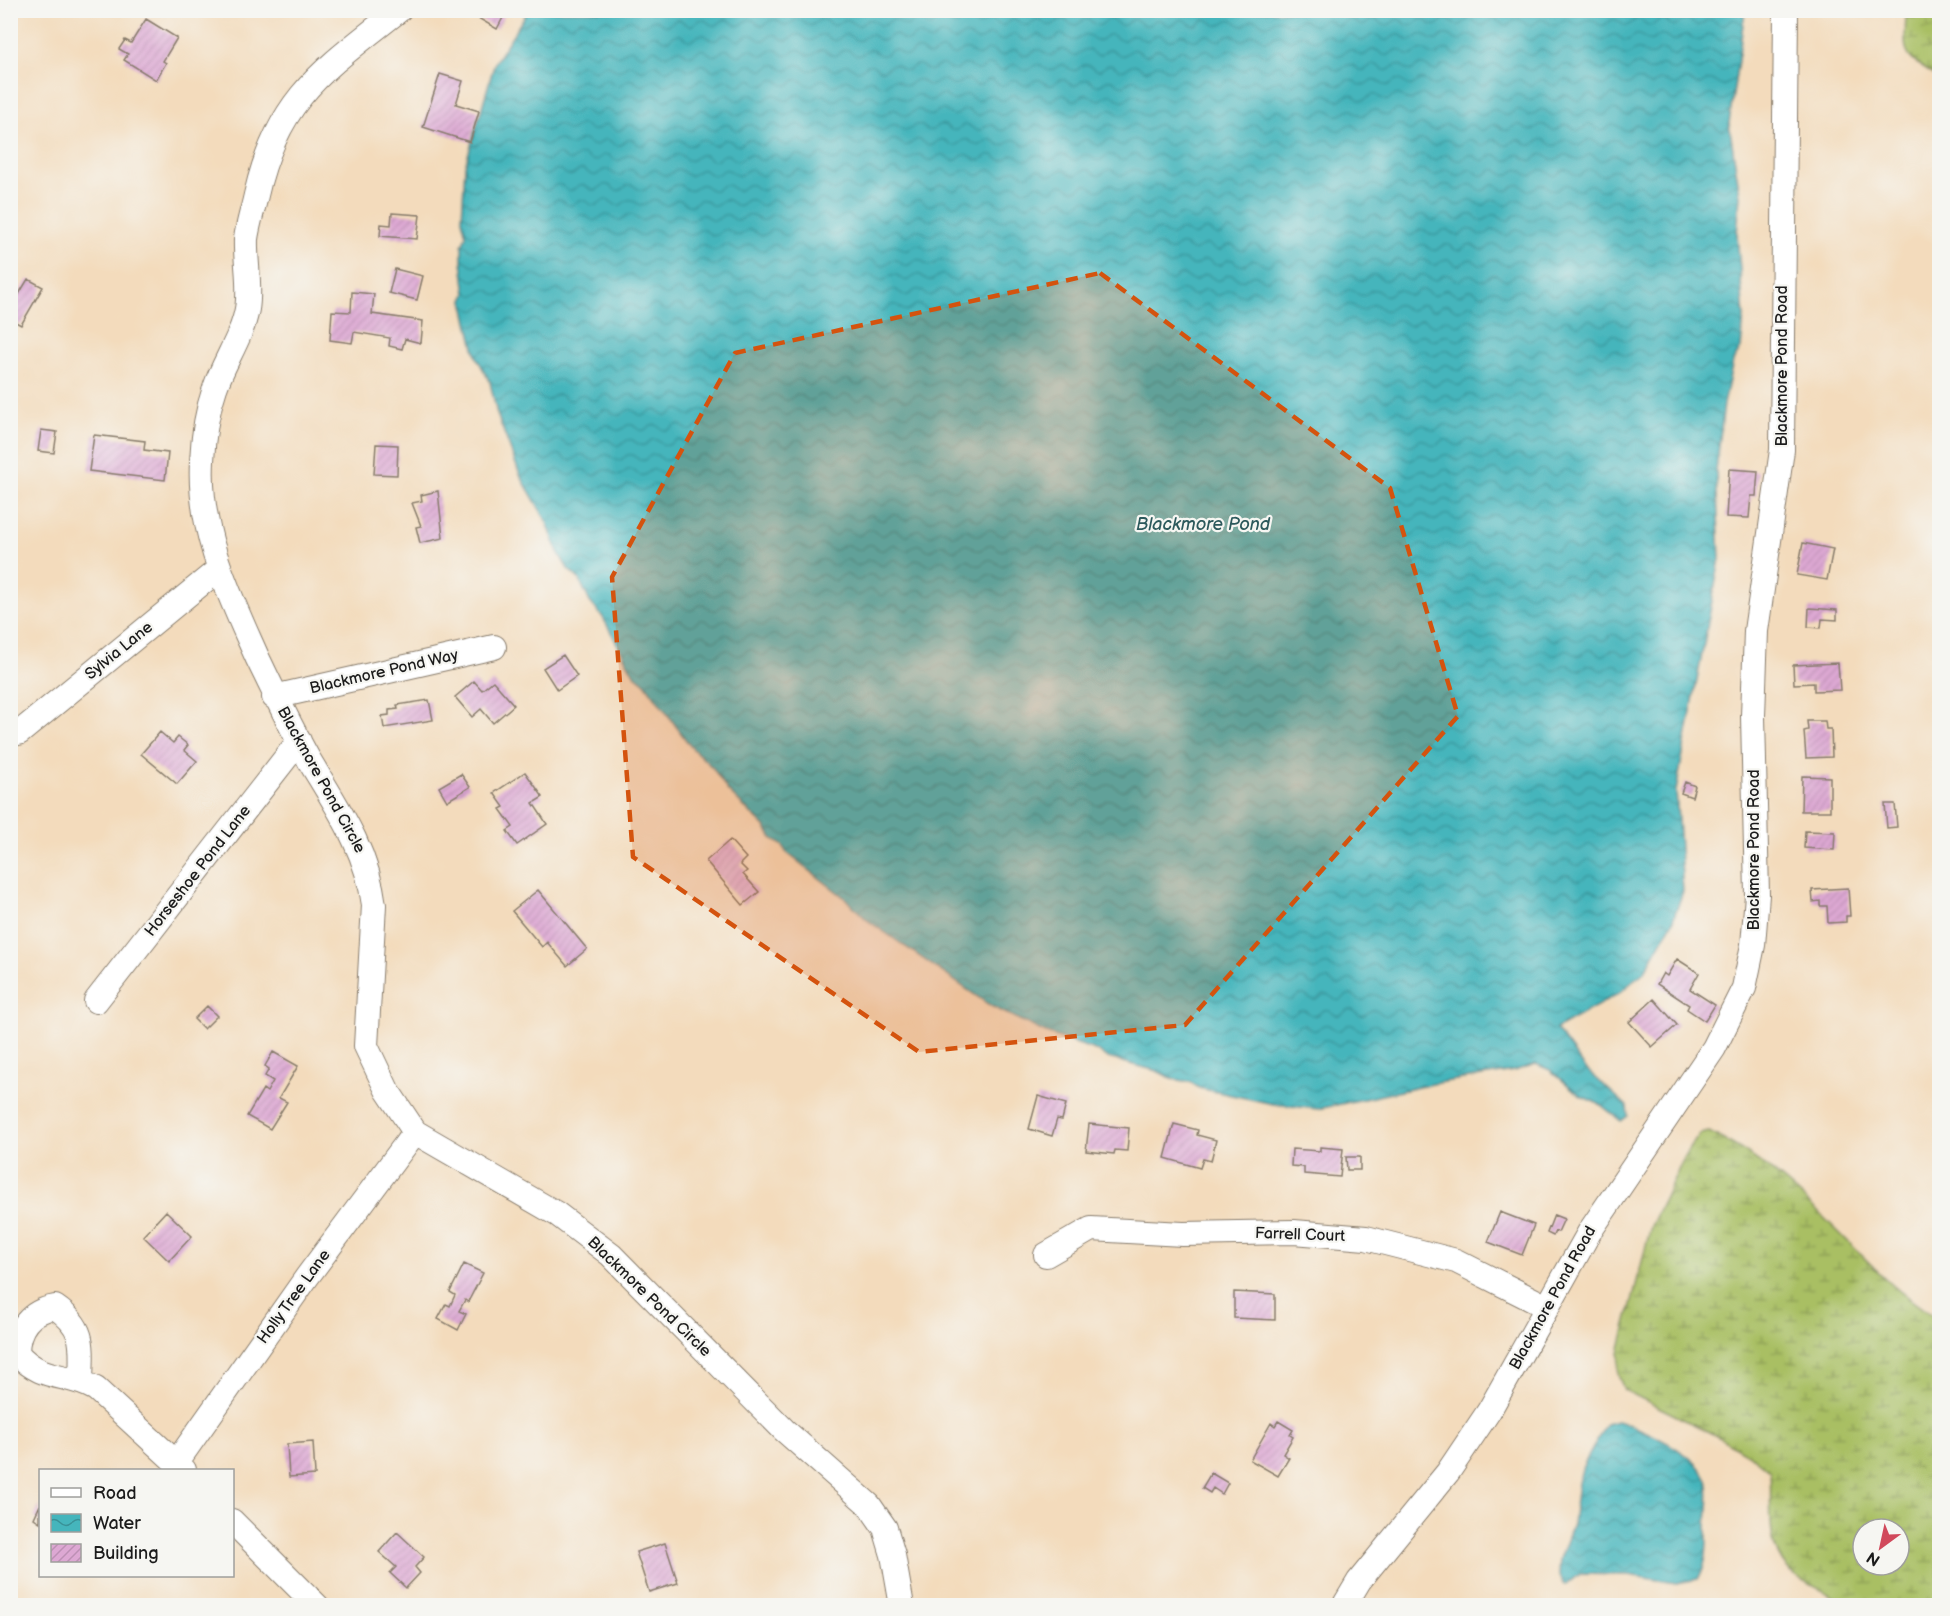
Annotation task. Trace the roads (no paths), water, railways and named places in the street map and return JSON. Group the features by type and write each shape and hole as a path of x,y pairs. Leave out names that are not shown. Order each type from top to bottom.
{"street":[{"name":"Blackmore Pond Circle","path":"399,10 302,92 277,130 262,171 246,237 247,308 233,349 215,387 204,431 201,464 207,530 236,613 274,697 355,837 365,860 374,905 366,1046 387,1090 415,1132 557,1214 611,1255 784,1430 869,1505 885,1528 893,1555 902,1605"},
{"name":"Blackmore Pond Road","path":"1344,1605 1359,1581 1448,1472 1494,1401 1590,1231 1714,1048 1744,988 1753,945 1756,895 1754,716 1756,631 1782,450 1786,10"},
{"name":"Sylvia Lane","path":"19,733 219,569"},
{"name":"Blackmore Pond Way","path":"274,697 494,647"},
{"name":"Horseshoe Pond Lane","path":"96,1001 299,741"},
{"name":"Holly Tree Lane","path":"81,1380 96,1389 180,1466 415,1132"},
{"name":"Farrell Court","path":"1046,1255 1091,1229 1183,1234 1294,1232 1366,1238 1456,1261 1547,1307"},
{"path":"234,1523 317,1605"}],"water":[{"name":"Blackmore Pond","path":"528,11 1745,11 1729,123 1740,196 1737,234 1744,316 1741,348 1733,361 1724,404 1716,471 1720,559 1676,791 1683,891 1672,923 1645,971 1618,994 1556,1029 1585,1068 1627,1106 1628,1116 1621,1121 1601,1105 1581,1096 1550,1070 1536,1064 1514,1071 1437,1083 1318,1109 1273,1104 1199,1088 1190,1082 1173,1079 1157,1071 1108,1058 1095,1050 1046,1033 991,1006 867,920 845,898 786,852 783,846 772,838 765,827 728,791 713,768 691,747 645,683 634,674 602,616 590,602 579,579 568,569 558,552 546,520 520,475 497,414 490,382 476,356 463,300 466,294 462,262 462,246 466,235 462,219 465,166 495,62"},
{"path":"1617,1421 1668,1443 1702,1470 1707,1480 1709,1497 1706,1554 1698,1579 1676,1583 1628,1575 1580,1574 1569,1583 1564,1584 1559,1576 1560,1559 1573,1524 1578,1483 1583,1466 1606,1424"}]}
